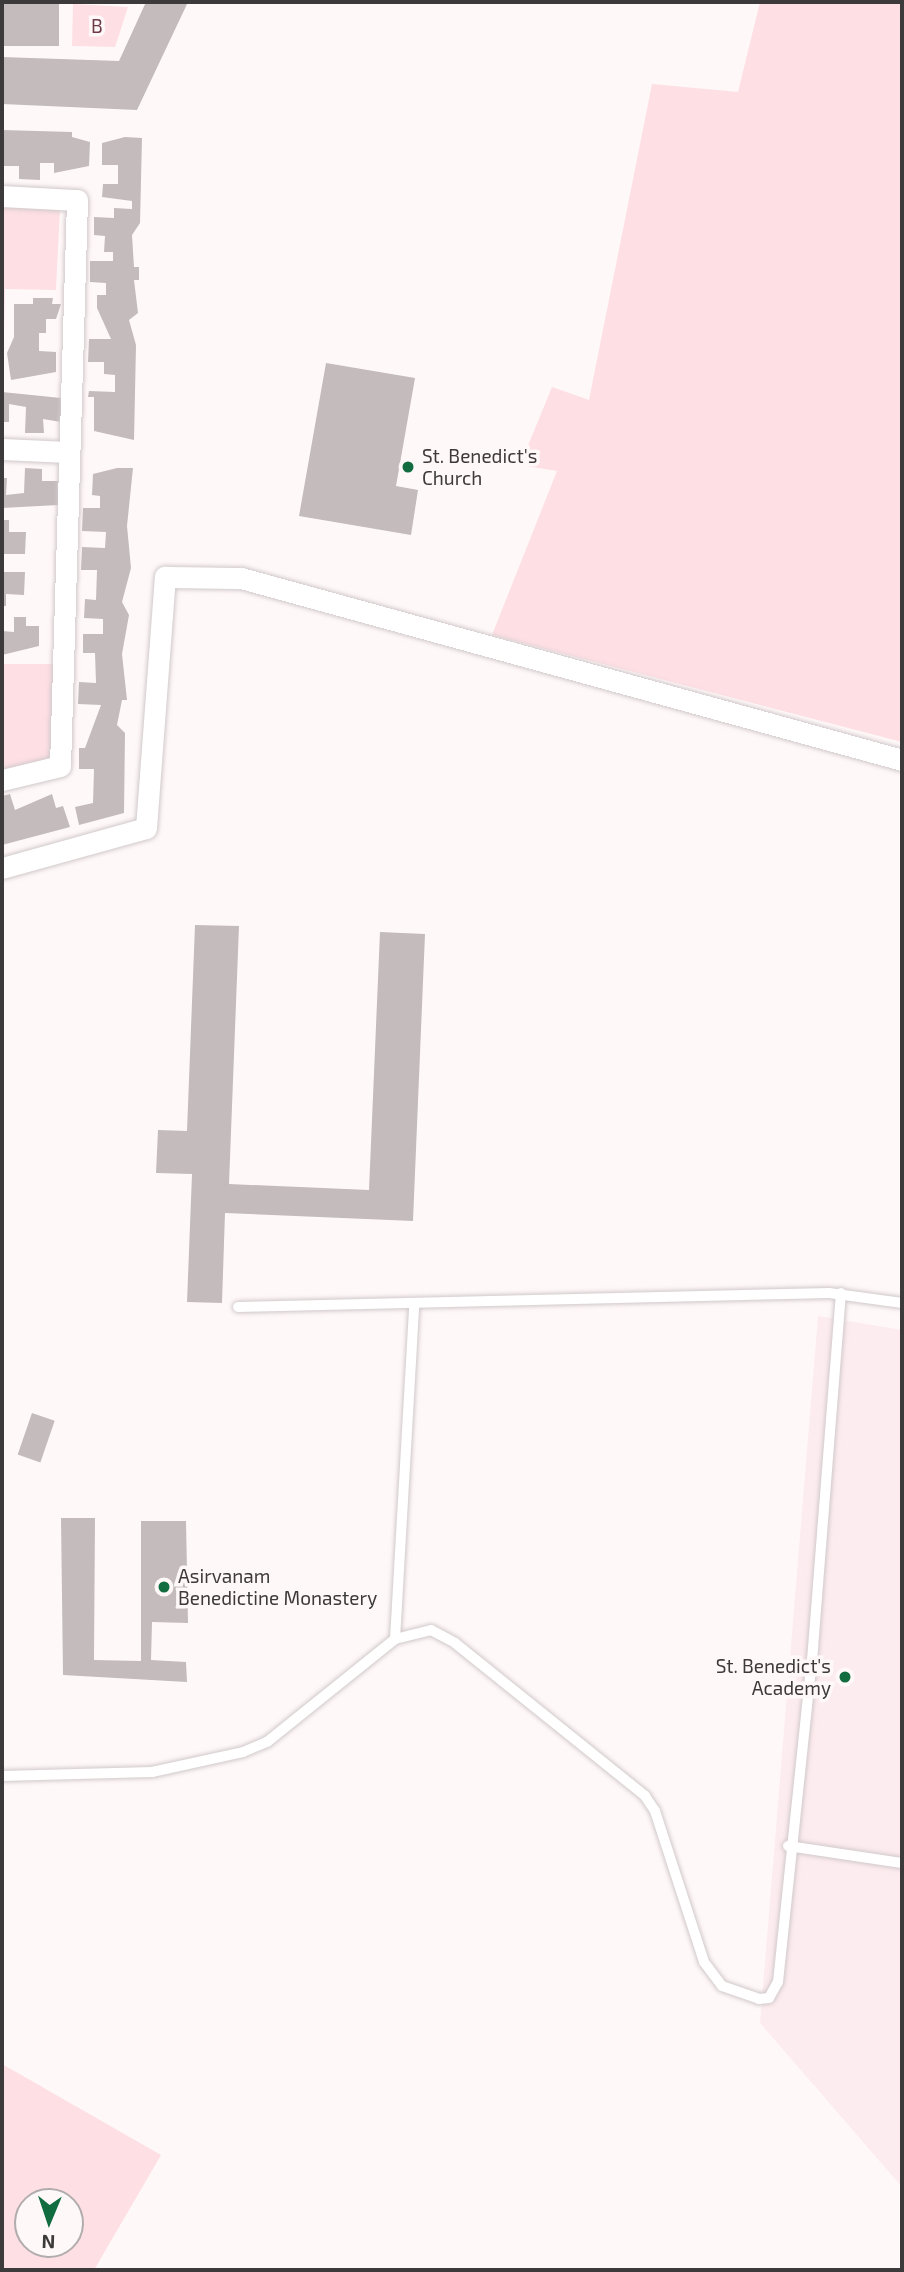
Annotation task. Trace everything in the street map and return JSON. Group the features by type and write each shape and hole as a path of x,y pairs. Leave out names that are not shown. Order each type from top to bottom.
{"street":[{"path":"2,196 77,200 60,766 2,780"},
{"path":"2,449 68,452"},
{"path":"2,868 146,828 165,577 241,578 902,760"}],"lane":[{"path":"2,1776 152,1772 243,1752 267,1741 395,1639 430,1630 455,1643 629,1780 656,1811 704,1962 722,1986 759,1999 769,1998 778,1982 788,1846 813,1648 841,1293"},
{"path":"238,1307 414,1306 841,1293 902,1303"},
{"path":"395,1639 414,1306"},
{"path":"788,1846 902,1863"}],"shaded area":[{"name":"St. Benedict's Academy","path":"818,1316 902,1330 902,2187 760,2023"}],"green space":[{"path":"760,2 902,2 902,742 492,635 557,471 520,465 552,387 589,400 652,84 738,92"},
{"name":"B","path":"73,4 128,7 115,47 72,46"},
{"path":"2,204 60,207 56,290 5,289 3,374"},
{"path":"2,664 56,664 54,759 2,771"},
{"path":"2,2064 161,2155 94,2270 2,2270"}],"building":[{"path":"2,2 59,2 59,46 2,46"},
{"path":"146,2 188,2 137,110 2,104 2,57 119,61"},
{"path":"2,130 72,132 72,137 90,142 89,166 54,173 54,163 40,163 40,180 19,179 19,166 2,166"},
{"path":"125,137 142,138 140,223 132,235 134,267 139,267 139,280 134,280 138,313 129,320 136,345 134,440 94,431 94,397 88,397 89,391 115,392 115,375 104,374 104,362 88,362 89,339 111,339 97,308 97,295 106,295 106,283 90,282 90,261 113,261 113,252 104,252 105,236 94,235 94,217 114,218 114,208 132,209 132,201 102,197 103,184 118,184 118,165 102,165 102,143"},
{"path":"33,298 53,298 52,304 61,304 56,319 46,319 46,333 39,333 39,351 56,352 56,372 11,380 7,353 14,337 14,304 33,304"},
{"path":"326,363 415,378 396,486 418,490 411,535 299,516"},
{"path":"2,392 61,398 61,422 43,419 44,433 25,433 26,407 9,404 9,422 2,422"},
{"path":"25,468 42,469 42,481 58,481 58,505 2,508 2,478 7,478 6,495 24,493"},
{"path":"117,468 133,468 127,526 131,568 122,602 129,615 122,654 127,700 122,700 117,725 125,733 124,813 79,825 75,807 93,803 94,769 79,769 79,748 85,748 101,705 78,704 79,682 96,683 95,653 83,653 83,634 103,634 103,619 84,618 85,599 96,600 97,570 81,570 82,547 105,548 106,532 82,531 83,508 100,508 100,496 92,495 93,474"},
{"path":"2,520 9,520 9,532 26,532 25,554 2,554"},
{"path":"2,572 25,572 24,595 6,594 6,606 2,606"},
{"path":"14,617 26,617 26,626 39,626 39,646 2,655 2,631 14,632"},
{"path":"10,794 15,810 52,794 56,808 63,806 70,827 2,845 2,796"},
{"path":"195,925 239,926 229,1184 369,1190 380,932 425,934 413,1221 225,1213 222,1303 187,1302 192,1174 156,1173 158,1130 187,1131"},
{"path":"32,1413 55,1421 40,1462 18,1455"},
{"name":"Asirvanam Benedictine Monastery","path":"61,1518 95,1518 94,1660 141,1661 141,1521 186,1521 188,1623 152,1622 151,1660 186,1662 187,1682 63,1675"}],"place":[{"name":"St. Benedict's Church","path":"408,467"},
{"name":"Asirvanam Benedictine Monastery","path":"164,1587"},
{"name":"St. Benedict's Academy","path":"845,1677"}]}
